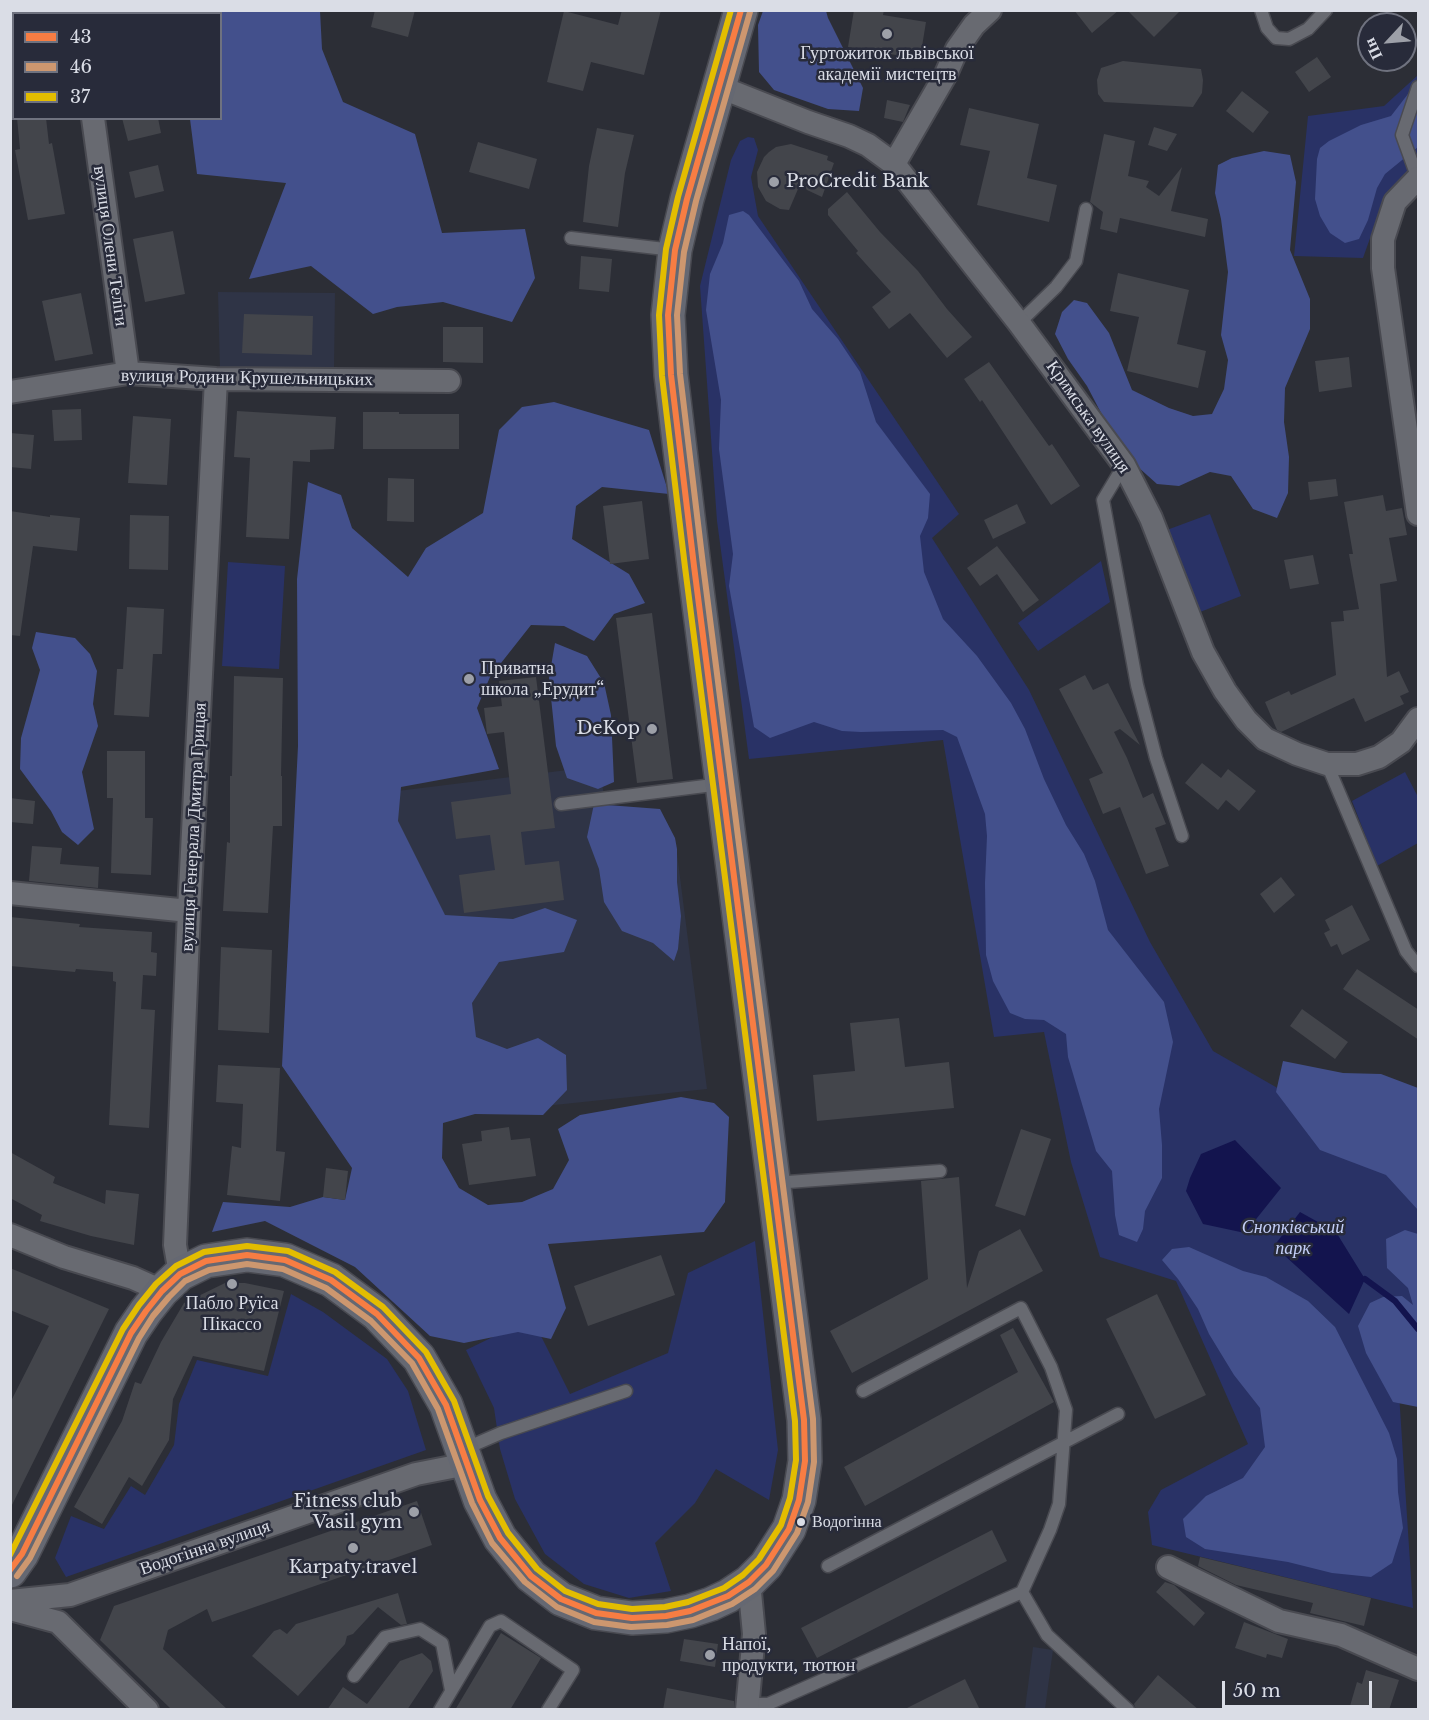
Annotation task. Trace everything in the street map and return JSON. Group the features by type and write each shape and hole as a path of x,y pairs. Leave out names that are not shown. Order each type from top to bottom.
{"main road":[{"path":"10,1570 22,1554 131,1333 171,1282 206,1261 247,1255 285,1260 331,1280 377,1314 419,1358 446,1405 480,1500 500,1538 531,1576 561,1599 596,1612 632,1618 666,1616 711,1605 749,1582 766,1565 789,1529 799,1500 805,1461 804,1420 721,784 671,375 668,315 675,250 687,199 741,10"}],"street":[{"path":"894,164 946,74 957,49 974,25 990,10"},
{"name":"Кримська вулиця","path":"720,87 806,127 849,136 894,164 1020,323 1124,465 1151,518 1203,652 1225,691 1246,720 1265,739 1297,754 1327,764 1357,764 1379,757 1401,742 1419,719"},
{"name":"вулиця Олени Теліги","path":"93,120 128,373"},
{"path":"1418,179 1395,202 1383,239 1383,268 1419,514"},
{"name":"вулиця Родини Крушельницьких","path":"10,392 128,373 216,379 449,381"},
{"name":"вулиця Генерала Дмитра Грицая","path":"171,1282 175,1245 189,911 216,379"},
{"path":"10,893 189,911"},
{"path":"10,1235 64,1257 133,1278 171,1282"},
{"name":"Водогінна вулиця","path":"10,1601 70,1595 464,1456"},
{"path":"1168,1567 1279,1621 1341,1635 1419,1669"},
{"path":"748,1707 754,1634 749,1582"},
{"path":"10,1609 58,1622 147,1710"}],"lane":[{"path":"1261,10 1267,28 1276,38 1289,39 1308,29 1326,10"},
{"path":"1418,179 1402,135 1419,87"},
{"path":"1020,323 1056,287 1076,261 1086,209"},
{"path":"571,238 675,250"},
{"path":"1124,465 1103,500 1137,685 1156,759 1182,836"},
{"path":"1327,764 1406,951 1419,966"},
{"path":"561,804 721,784"},
{"path":"773,1183 940,1171"},
{"path":"748,1707 768,1704 1022,1592 1050,1530 1059,1504 1066,1410 1051,1367 1021,1308 863,1391"},
{"path":"464,1456 501,1433 626,1391"},
{"path":"828,1566 1118,1414"},
{"path":"1022,1592 1047,1635 1128,1710"},
{"path":"440,1710 490,1626 501,1621 573,1670 548,1710"},
{"path":"354,1676 385,1637 420,1629 442,1643 451,1690"}],"shaded area":[{"path":"320,11 322,49 343,102 415,134 442,233 525,229 535,278 512,322 443,302 397,307 373,314 311,266 249,279 286,183 197,174 190,120 222,120 222,12 210,12"},
{"path":"763,11 826,11 863,88 859,111 828,109 774,90 759,72 758,25"},
{"path":"1418,81 1418,147 1385,174 1377,188 1368,220 1359,239 1345,243 1330,233 1320,216 1315,199 1317,159 1320,148 1361,125 1391,116"},
{"path":"1264,151 1290,155 1296,182 1290,250 1310,299 1310,329 1285,388 1284,422 1289,457 1288,493 1277,518 1253,509 1231,476 1210,472 1179,486 1157,484 1138,467 1110,430 1087,386 1068,359 1055,334 1062,312 1074,300 1087,303 1109,333 1132,390 1169,408 1193,416 1212,414 1224,389 1228,360 1221,335 1228,272 1215,193 1218,165 1232,158"},
{"path":"743,211 749,215 799,281 812,309 838,339 860,372 876,422 930,494 928,518 920,536 924,572 943,619 977,656 1011,703 1025,729 1044,779 1066,825 1084,854 1095,881 1108,930 1164,1002 1173,1042 1159,1109 1162,1178 1145,1211 1143,1229 1137,1242 1119,1235 1115,1215 1112,1171 1096,1151 1068,1057 1066,1034 1044,1020 1025,1019 1010,1013 993,981 986,955 987,836 985,814 957,737 943,730 842,731 814,722 770,738 754,727 729,586 733,554 719,449 721,400 706,310 710,274 723,243 729,215"},
{"path":"218,292 335,293 334,369 220,369"},
{"path":"554,402 649,430 669,494 602,487 576,506 572,539 629,574 645,603 614,614 594,641 564,626 531,625 490,677 477,708 499,769 401,787 398,821 445,915 513,919 545,908 577,920 564,952 499,962 472,1003 476,1037 507,1049 538,1038 566,1055 567,1090 543,1115 475,1114 443,1123 442,1158 459,1188 488,1205 522,1202 553,1189 569,1160 558,1129 580,1115 681,1097 714,1103 729,1117 725,1202 704,1232 548,1244 566,1308 551,1339 518,1332 464,1343 430,1336 355,1267 265,1221 212,1232 223,1202 290,1207 323,1197 345,1200 352,1168 282,1066 298,746 297,579 308,482 341,495 352,528 408,577 426,548 483,513 499,430 522,407"},
{"path":"36,632 75,638 90,654 97,671 93,704 98,726 82,772 94,829 78,845 62,832 51,811 20,769 21,738 40,670 32,648"},
{"path":"555,643 587,656 604,683 611,715 614,782 598,789 567,778 556,746 549,678"},
{"path":"600,766 610,843 675,838 707,1089 516,1109 395,1053 365,795"},
{"path":"594,804 660,809 675,838 681,916 678,949 674,961 653,943 622,931 604,902 599,869 587,837"},
{"path":"1283,1061 1343,1073 1381,1074 1418,1088 1418,1210 1386,1175 1320,1150 1276,1092"},
{"path":"1235,1140 1281,1188 1245,1233 1203,1224 1186,1191 1201,1154"},
{"path":"1300,1212 1336,1232 1365,1279 1349,1314 1274,1246"},
{"path":"1405,1230 1418,1234 1418,1407 1393,1402 1366,1353 1358,1326 1370,1303 1383,1297 1402,1296 1413,1305 1408,1288 1387,1268 1386,1239"},
{"path":"1189,1247 1243,1271 1266,1277 1308,1301 1335,1327 1389,1433 1397,1459 1398,1492 1403,1528 1392,1563 1371,1577 1332,1573 1288,1562 1205,1549 1186,1537 1183,1519 1206,1496 1243,1478 1265,1447 1260,1408 1234,1375 1209,1334 1198,1309 1162,1260 1172,1249"},
{"path":"1033,1647 1053,1650 1045,1709 1025,1709"}],"green space":[{"path":"1418,75 1418,159 1385,196 1363,258 1294,256 1308,116 1384,106"},
{"name":"Снопківський парк","path":"748,137 754,138 758,150 751,177 758,216 959,514 932,538 1029,690 1150,942 1213,1051 1328,1117 1418,1097 1418,1384 1398,1378 1413,1608 1152,1545 1148,1512 1161,1490 1248,1444 1176,1281 1100,1257 1071,1162 1044,1032 994,1037 943,740 749,759 717,521 700,286 731,160 740,141"},
{"path":"1210,514 1241,596 1195,614 1164,531"},
{"path":"1101,561 1110,602 1038,651 1018,623"},
{"path":"228,562 285,566 279,669 222,666"},
{"path":"1405,772 1418,797 1418,843 1377,866 1352,801"},
{"path":"755,1241 778,1450 769,1500 716,1469 695,1503 655,1543 671,1591 629,1598 584,1584 545,1554 515,1499 500,1449 494,1408 466,1350 532,1318 570,1394 668,1353 688,1273"},
{"path":"291,1294 323,1312 387,1359 408,1391 426,1450 66,1577 55,1558 71,1516 104,1529 131,1486 145,1495 174,1445 179,1404 197,1360 268,1376"}],"building":[{"path":"375,10 415,10 408,37 371,27"},
{"path":"622,10 661,10 644,75 591,62 583,91 547,82 564,11 618,25"},
{"name":"Гуртожиток львівської академії мистецтв","path":"854,10 884,10 883,15 926,22 920,59 848,47"},
{"path":"1074,10 1119,10 1092,33"},
{"path":"1127,10 1181,10 1154,37"},
{"path":"1317,57 1331,77 1309,92 1295,72"},
{"path":"1123,61 1201,69 1202,93 1193,107 1104,102 1098,94 1097,80 1101,68"},
{"path":"1242,91 1269,112 1253,133 1226,111"},
{"path":"887,100 910,105 903,122 884,118"},
{"path":"969,108 1039,124 1027,178 1057,185 1049,222 977,205 990,151 960,145"},
{"path":"17,120 46,120 49,144 52,143 65,214 28,220 15,150 20,149"},
{"path":"123,120 158,120 161,133 128,141"},
{"path":"1154,127 1177,134 1167,151 1148,145"},
{"path":"597,128 634,135 625,173 618,227 583,222 589,166"},
{"path":"1104,134 1135,141 1128,176 1149,181 1146,187 1159,196 1182,167 1171,211 1208,219 1205,237 1120,218 1117,233 1100,229 1103,212 1090,202"},
{"path":"478,142 537,159 529,189 469,172"},
{"path":"791,144 828,156 827,160 834,163 822,197 807,190 801,182 789,210 780,209 766,201 758,187 757,172 769,152 776,147"},
{"path":"158,165 164,191 135,198 129,172"},
{"path":"847,192 880,232 918,271 972,337 947,358 910,313 889,329 872,307 891,292 856,253 858,251 828,215 828,209"},
{"path":"173,231 185,294 145,302 133,239"},
{"path":"581,256 612,259 609,292 579,289"},
{"path":"1118,273 1189,290 1177,344 1206,351 1198,388 1127,371 1139,317 1110,311"},
{"path":"81,293 93,354 55,361 42,301"},
{"path":"244,314 313,316 312,355 242,353"},
{"path":"443,327 483,327 483,363 443,362"},
{"path":"1349,357 1352,387 1319,392 1315,361"},
{"path":"989,362 1049,446 1052,444 1080,486 1051,505 982,400 980,402 964,379"},
{"path":"81,409 82,440 54,441 52,410"},
{"path":"237,411 336,417 334,449 310,450 310,462 293,461 289,539 246,537 250,458 234,457"},
{"path":"363,412 459,414 459,449 363,449"},
{"path":"133,416 171,419 167,485 128,483"},
{"path":"10,433 34,435 31,469 10,467"},
{"path":"388,478 414,479 414,522 387,521"},
{"path":"1336,479 1338,496 1310,500 1308,482"},
{"path":"1383,495 1386,511 1402,508 1407,535 1389,538 1397,581 1380,584 1387,677 1399,671 1409,692 1400,696 1404,704 1365,722 1354,698 1281,732 1277,730 1265,702 1289,691 1291,695 1336,675 1331,622 1344,621 1343,611 1359,609 1349,554 1353,554 1344,502"},
{"path":"642,501 649,559 610,564 603,506"},
{"path":"1017,504 1026,523 993,539 984,520"},
{"path":"10,511 50,517 50,515 80,518 77,551 33,546 20,636 10,635"},
{"path":"130,515 169,516 168,570 129,569"},
{"path":"997,546 1039,600 1023,612 997,574 980,586 967,568"},
{"path":"1313,555 1319,584 1290,589 1284,560"},
{"path":"127,607 164,609 162,654 153,654 149,717 114,715 117,669 123,669"},
{"path":"652,613 673,779 637,783 616,618"},
{"path":"1085,675 1093,690 1108,683 1140,745 1120,729 1114,732 1143,798 1153,793 1166,824 1155,828 1169,866 1146,874 1120,807 1103,814 1089,779 1103,773 1059,689"},
{"path":"234,676 283,678 282,826 273,826 268,913 223,911 227,842 230,843"},
{"path":"536,677 555,828 521,832 525,865 559,861 564,900 464,913 459,875 495,870 490,835 456,839 451,802 511,794 504,732 487,734 484,708 502,706 499,681"},
{"path":"107,751 145,751 145,818 153,818 151,875 111,873 113,798 107,798"},
{"path":"1202,763 1221,778 1228,769 1256,791 1239,811 1226,800 1218,810 1185,783"},
{"path":"10,798 35,801 33,824 10,822"},
{"path":"32,846 62,848 60,864 99,867 98,888 29,881"},
{"path":"1281,877 1295,895 1274,913 1260,894"},
{"path":"1352,905 1370,940 1342,955 1337,944 1331,947 1324,933 1330,930 1325,920"},
{"path":"10,917 80,924 79,927 152,932 151,952 157,953 156,976 143,975 141,1009 155,1010 149,1128 109,1125 116,982 113,981 113,972 76,969 75,972 10,966"},
{"path":"221,947 272,950 269,1033 218,1030"},
{"path":"1357,969 1419,1010 1419,1040 1343,989"},
{"path":"1302,1009 1348,1042 1335,1059 1290,1026"},
{"path":"899,1018 905,1067 949,1062 954,1108 817,1121 813,1075 855,1071 850,1023"},
{"path":"218,1065 280,1068 276,1151 285,1152 280,1201 227,1195 232,1146 241,1148 243,1104 216,1102"},
{"path":"509,1127 511,1140 530,1138 536,1176 469,1185 462,1144 482,1141 481,1131"},
{"path":"1021,1129 1051,1139 1025,1216 995,1206"},
{"path":"10,1152 55,1177 53,1183 105,1204 106,1190 139,1194 134,1245 91,1236 40,1221 42,1215 10,1198"},
{"path":"326,1168 348,1171 345,1200 323,1197"},
{"path":"959,1177 967,1288 979,1251 1020,1229 1043,1271 852,1373 830,1331 928,1279 921,1181"},
{"path":"661,1255 675,1295 588,1326 574,1286"},
{"path":"10,1268 109,1309 10,1509 10,1403 49,1326 10,1310"},
{"path":"225,1283 245,1283 284,1291 264,1371 193,1356 173,1399 169,1440 142,1486 129,1477 102,1524 74,1507 122,1421 135,1382 141,1384 161,1342 184,1303"},
{"path":"1157,1294 1206,1395 1155,1419 1106,1319"},
{"path":"1013,1328 1054,1402 865,1506 844,1467 1018,1372 1000,1335"},
{"path":"417,1501 432,1545 212,1622 207,1609 168,1630 163,1649 228,1710 172,1710 100,1640 114,1606"},
{"path":"992,1530 1007,1561 817,1658 801,1628"},
{"path":"1200,1557 1371,1598 1364,1626 1310,1613 1313,1603 1236,1585 1198,1566"},
{"path":"1165,1582 1174,1585 1205,1613 1194,1626 1156,1592"},
{"path":"398,1593 407,1624 401,1625 378,1607 353,1634 347,1636 345,1644 298,1696 252,1656 274,1631 280,1629 287,1634 296,1624"},
{"path":"1244,1622 1288,1639 1282,1658 1267,1654 1266,1658 1235,1648"},
{"path":"501,1633 541,1658 510,1710 455,1710"},
{"path":"684,1639 718,1644 715,1667 680,1661"},
{"path":"422,1653 431,1661 433,1671 407,1710 327,1710 343,1687 367,1704 400,1661"},
{"path":"1366,1670 1399,1680 1389,1710 1359,1710 1350,1706 1357,1682 1362,1684"},
{"path":"1158,1675 1199,1710 1136,1710 1134,1704"},
{"path":"965,1679 980,1710 903,1710"},
{"path":"667,1688 734,1701 734,1710 663,1710"}],"waterway":[{"path":"1365,1279 1395,1301 1418,1329"}],"transit line":[{"name":"37","path":"10,1555 123,1329 139,1305 156,1284 176,1266 204,1252 247,1246 288,1251 335,1272 383,1307 426,1352 454,1401 488,1496 508,1533 537,1569 565,1591 598,1604 632,1609 665,1607 688,1602 724,1588 743,1575 759,1559 781,1525 790,1498 796,1460 795,1421 685,567 662,376 659,315 666,249 678,197 731,10"},
{"name":"43","path":"10,1570 22,1554 131,1333 146,1311 180,1274 206,1261 247,1255 285,1260 331,1280 377,1314 419,1358 446,1405 480,1500 500,1538 531,1576 561,1599 596,1613 632,1618 666,1616 690,1611 728,1596 749,1582 766,1565 789,1529 799,1500 805,1461 804,1420 694,566 671,375 668,315 675,250 687,199 741,10"},
{"name":"46","path":"17,1576 30,1558 139,1338 153,1316 185,1281 209,1270 247,1264 283,1269 326,1288 371,1321 412,1363 438,1409 472,1503 492,1543 525,1582 557,1607 594,1622 631,1627 667,1625 693,1620 732,1604 755,1589 773,1571 797,1533 808,1502 814,1462 813,1419 703,565 680,374 677,315 684,252 696,201 750,12"}],"place":[{"name":"Гуртожиток львівської академії мистецтв","path":"887,34"},
{"name":"ProCredit Bank","path":"774,182"},
{"name":"Приватна школа „Ерудит“","path":"469,679"},
{"name":"DeKop","path":"652,729"},
{"name":"Пабло Руїса Пікассо","path":"232,1284"},
{"name":"Fitness club Vasil gym","path":"414,1512"},
{"name":"Водогінна","path":"801,1522"},
{"name":"Karpaty.travel","path":"353,1548"},
{"name":"Напої, продукти, тютюн","path":"710,1655"}]}
